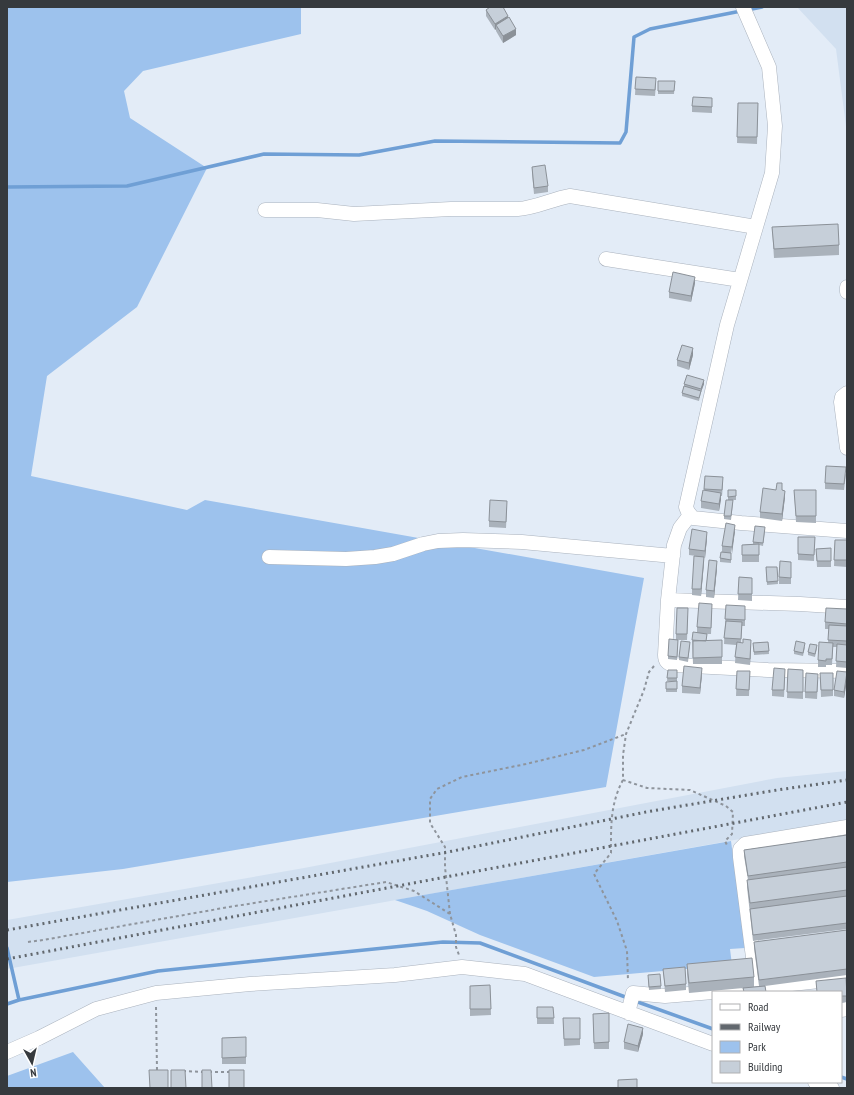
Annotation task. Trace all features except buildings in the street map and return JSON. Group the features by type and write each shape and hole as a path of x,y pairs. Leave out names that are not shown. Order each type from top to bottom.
{"street":[{"path":"745,10 769,67 775,126 772,173 727,325 686,508 693,518 847,531"},
{"path":"264,210 317,210 354,214 451,209 525,209 570,196 756,227"},
{"path":"606,259 740,280"},
{"path":"847,287 847,292"},
{"path":"847,393 842,397 841,402 847,448"},
{"path":"690,515 680,528 674,545 668,600 665,655 665,660 669,664 768,670 847,671"},
{"path":"268,557 346,559 393,554 423,544 438,541 462,540 522,542 673,556"},
{"path":"668,600 847,607"},
{"path":"757,988 740,849 745,844 847,828"},
{"path":"744,884 758,882"},
{"path":"747,912 762,910"},
{"path":"751,945 766,943"},
{"path":"7,1052 39,1038 96,1009 156,993 250,984 395,975 462,967 525,974 712,1044"},
{"path":"728,991 847,978"},
{"path":"628,1013 632,995 665,996 712,992"},
{"path":"688,995 712,1003"},
{"path":"818,1083 832,1088"}],"path":[{"path":"632,995 628,982 627,951 617,921 594,874 611,853 610,833 616,793 623,780 623,755 626,734 644,690 649,672 665,655"},
{"path":"456,947 456,935 450,914 445,867 446,847 430,823 430,799 437,789 462,777 584,750 626,734"},
{"path":"623,780 647,788 690,790 726,806 733,812 732,834 725,841 728,846 740,853"},
{"path":"28,942 229,907 386,882 414,891 450,914"},
{"path":"156,993 157,1070 164,1070"},
{"path":"179,1071 232,1072"}],"shaded area":[{"path":"797,7 847,7 847,134 836,49"},
{"path":"847,771 847,820 7,969 7,920 304,868 777,778"}],"green space":[{"path":"7,7 301,7 301,34 143,71 124,91 130,118 207,168 137,307 47,376 31,476 187,510 205,500 644,578 606,787 123,869 7,882"},
{"path":"731,841 745,948 730,949 732,965 594,977 480,935 427,911 395,900"},
{"path":"73,1052 105,1088 7,1088 7,1076"}],"waterway":[{"path":"747,10 762,7"},
{"path":"7,187 127,186 264,154 359,155 435,141 620,143 626,132 634,37 650,29 741,11"},
{"path":"7,948 19,1000 158,971 443,942 480,943 628,998"},
{"path":"7,1004 19,1000"},
{"path":"635,1001 712,1029"},
{"path":"842,1077 847,1079"}],"railway":[{"path":"7,930 448,852 646,812 847,780"},
{"path":"7,959 847,802"}]}
